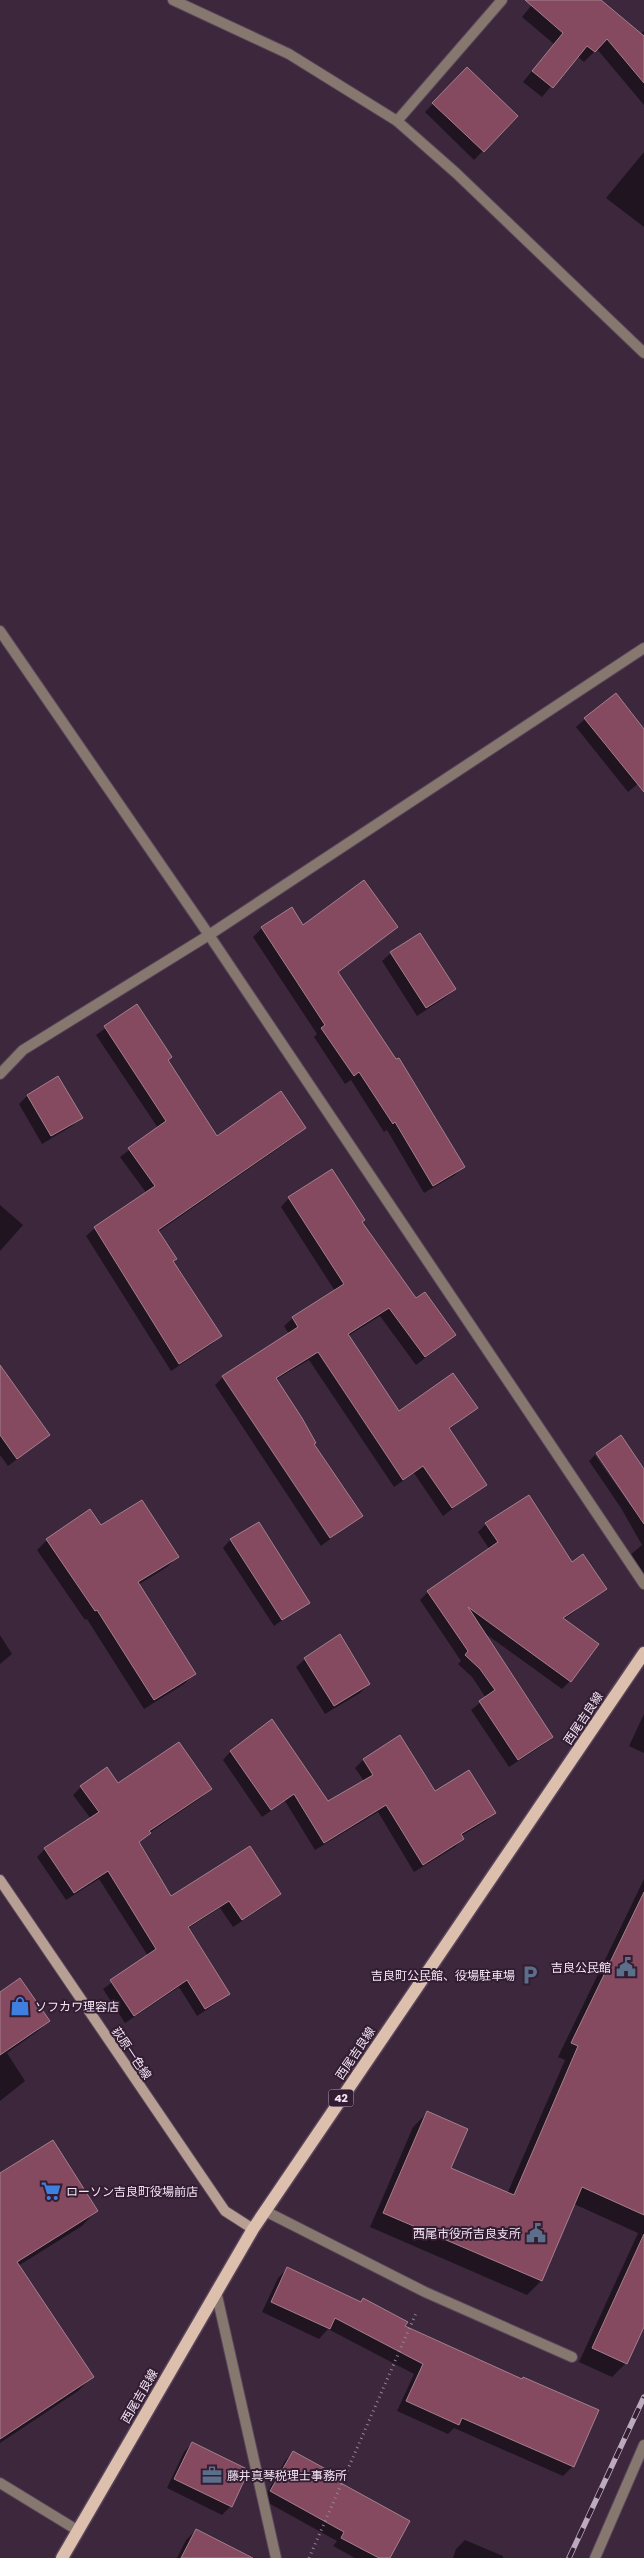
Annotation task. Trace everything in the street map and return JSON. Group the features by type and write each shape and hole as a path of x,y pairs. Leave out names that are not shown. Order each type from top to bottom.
{"main road":[{"name":"西尾吉良線","path":"62,2558 216,2291 265,2211 644,1653"},
{"name":"荻原一色線","path":"0,1880 225,2211 253,2230"}],"street":[{"path":"173,0 289,54 397,121 456,173 644,353"},
{"path":"397,121 502,0"},
{"path":"0,631 209,935 644,1584"},
{"path":"0,1074 24,1050 209,935 644,648"},
{"path":"265,2211 425,2292 572,2357"},
{"path":"216,2291 276,2558"},
{"path":"595,2558 644,2445"},
{"path":"0,2483 78,2530"}],"path":[{"path":"309,2558 425,2292"}],"building":[{"path":"525,0 601,0 644,36 644,83 607,39 595,52 587,46 553,88 532,71 563,33"},
{"path":"467,67 518,116 484,152 432,103"},
{"path":"616,693 644,729 644,792 584,718"},
{"path":"364,880 398,927 338,972 396,1059 399,1058 465,1167 433,1186 395,1122 393,1124 359,1072 354,1076 321,1028 325,1025 261,927 292,907 303,925"},
{"path":"420,933 456,989 426,1008 390,952"},
{"path":"137,1004 172,1057 168,1060 217,1136 281,1091 306,1128 158,1230 177,1259 173,1261 222,1336 179,1364 94,1227 155,1186 128,1148 166,1121 104,1026"},
{"path":"58,1076 83,1118 51,1136 27,1095"},
{"path":"332,1169 365,1220 362,1222 416,1298 425,1292 456,1335 425,1357 389,1308 348,1334 399,1411 453,1373 478,1408 449,1428 487,1485 452,1508 423,1466 403,1480 318,1352 276,1378 302,1418 316,1443 314,1444 363,1516 330,1538 222,1376 298,1327 292,1317 344,1284 288,1197"},
{"path":"0,1365 50,1435 17,1459 0,1435"},
{"path":"621,1435 644,1469 644,1524 596,1453"},
{"path":"529,1495 572,1562 583,1554 607,1589 563,1618 599,1644 571,1682 468,1607 553,1737 518,1760 479,1701 495,1690 480,1669 465,1655 468,1651 427,1591 498,1542 485,1523"},
{"path":"142,1500 179,1557 138,1582 196,1674 154,1700 97,1610 95,1611 46,1539 90,1509 101,1525"},
{"path":"259,1522 310,1603 282,1620 230,1539"},
{"path":"340,1634 370,1684 334,1706 304,1658"},
{"path":"272,1719 328,1801 373,1775 363,1759 400,1735 435,1791 469,1770 496,1813 461,1834 464,1839 423,1865 386,1805 324,1843 294,1794 271,1810 230,1751"},
{"path":"179,1742 212,1789 149,1831 151,1833 139,1842 171,1896 250,1846 281,1894 242,1920 229,1901 188,1927 230,1994 205,2009 187,1980 134,2016 110,1980 156,1949 108,1871 74,1893 44,1848 99,1812 80,1786 107,1767 118,1783"},
{"path":"644,1892 644,2215 582,2187 542,2281 383,2213 427,2111 468,2129 451,2168 514,2195 578,2046 571,2043"},
{"name":"ソフカワ理容店","path":"20,1978 50,2021 0,2055 0,1992"},
{"path":"53,2140 98,2211 17,2262 94,2377 0,2439 0,2173"},
{"path":"644,2234 644,2327 627,2364 592,2348"},
{"path":"287,2267 361,2302 363,2298 408,2322 405,2326 522,2379 523,2377 599,2410 574,2467 462,2418 459,2425 406,2401 423,2364 335,2318 330,2329 271,2302"},
{"name":"藤井真琴税理士事務所","path":"192,2442 249,2470 232,2507 174,2479"},
{"path":"293,2451 342,2478 339,2482 410,2521 390,2558 379,2558 341,2538 344,2532 270,2491"},
{"path":"196,2529 253,2558 181,2558"}],"railway":[{"path":"569,2558 644,2397"}],"place":[{"name":"吉良公民館","path":"626,1967"},
{"name":"吉良町公民館、役場駐車場","path":"530,1975"},
{"name":"ソフカワ理容店","path":"20,2006"},
{"name":"ローソン吉良町役場前店","path":"51,2191"},
{"name":"西尾市役所吉良支所","path":"536,2233"},
{"name":"藤井真琴税理士事務所","path":"212,2475"}]}
